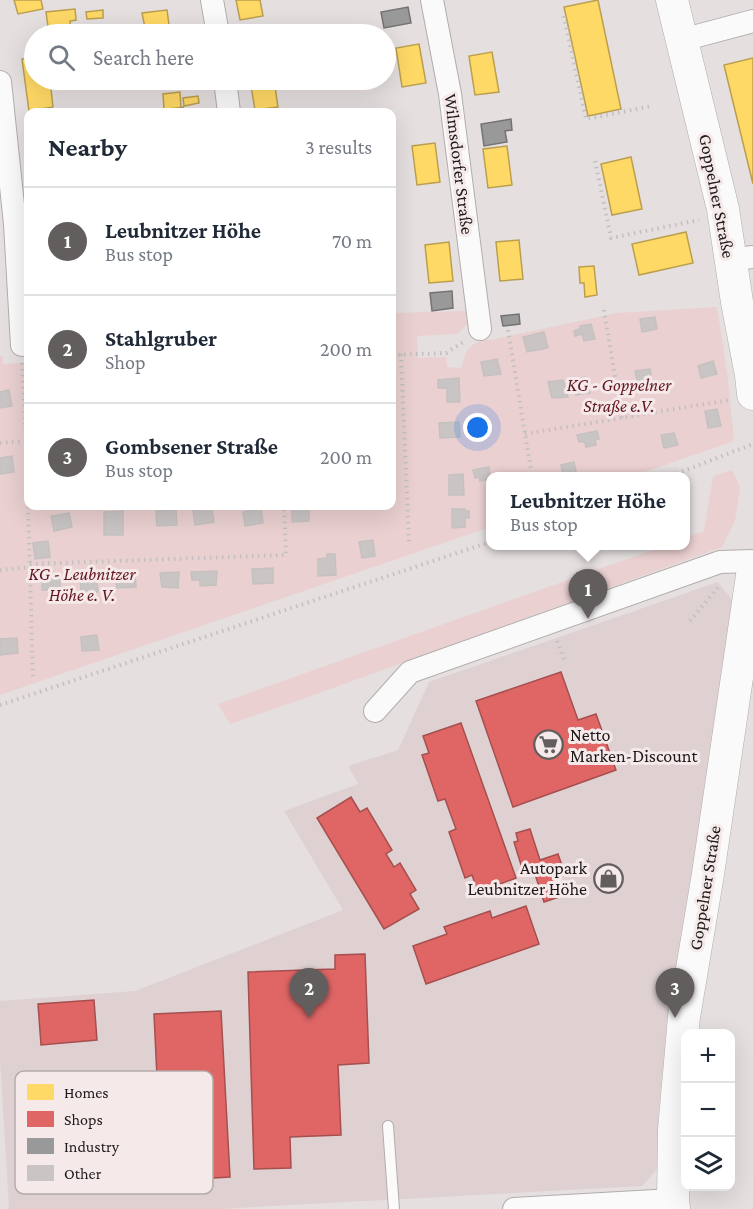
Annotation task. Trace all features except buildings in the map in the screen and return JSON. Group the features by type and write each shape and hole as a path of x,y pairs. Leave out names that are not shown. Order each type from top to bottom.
{"street":[{"path":"212,0 216,24"},
{"name":"Wilmsdorfer Straße","path":"432,0 450,94 472,335"},
{"name":"Goppelner Straße","path":"672,0 723,210 742,259 737,302 752,375 743,397"},
{"path":"682,40 753,21"},
{"path":"0,82 15,224 22,345"},
{"path":"226,90 228,108"},
{"path":"375,711 410,672 720,562 753,561"},
{"name":"Goppelner Straße","path":"674,1205 674,1130 684,1017 708,874 753,569"},
{"path":"514,1209 674,1205"}],"lane":[{"path":"388,1126 394,1209"}],"path":[{"path":"564,16 586,119 652,106"},
{"path":"595,161 611,238 700,220"},
{"path":"604,310 622,419"},
{"path":"508,330 531,472"},
{"path":"396,354 446,353 472,335"},
{"path":"22,345 24,382"},
{"path":"401,354 409,542"},
{"path":"525,434 743,397"},
{"path":"0,443 24,439"},
{"path":"683,472 753,444"},
{"path":"29,510 33,679"},
{"path":"0,570 30,566 286,555 284,510"},
{"path":"0,705 486,543"},
{"path":"690,621 721,583 720,562"}],"shaded area":[{"path":"718,582 737,606 667,1024 658,1115 659,1167 642,1186 219,1209 9,1209 0,1059 0,1001 135,991 343,910 284,811 358,784 348,766 398,750 429,682"}],"green space":[{"name":"KG - Leubnitzer Höhe e. V.","path":"717,307 734,441 645,472 486,472 486,528 0,695 0,356 3,356 3,364 24,363 24,510 396,510 396,313 466,311 467,324 458,334 417,336 418,358 446,357 447,367 461,368 468,350 484,340 617,313"},
{"path":"732,470 740,487 735,521 722,547 230,724 218,704 653,550 690,550 690,536 704,531 713,476"}],"place":[{"name":"Leubnitzer Höhe","path":"588,619"},
{"name":"Netto Marken-Discount","path":"549,745"},
{"name":"Autopark Leubnitzer Höhe","path":"608,878"},
{"name":"Stahlgruber","path":"309,1018"},
{"name":"Gombsener Straße","path":"675,1018"}],"park label":[{"name":"KG - Goppelner Straße e.V.","path":"619,395"}]}
